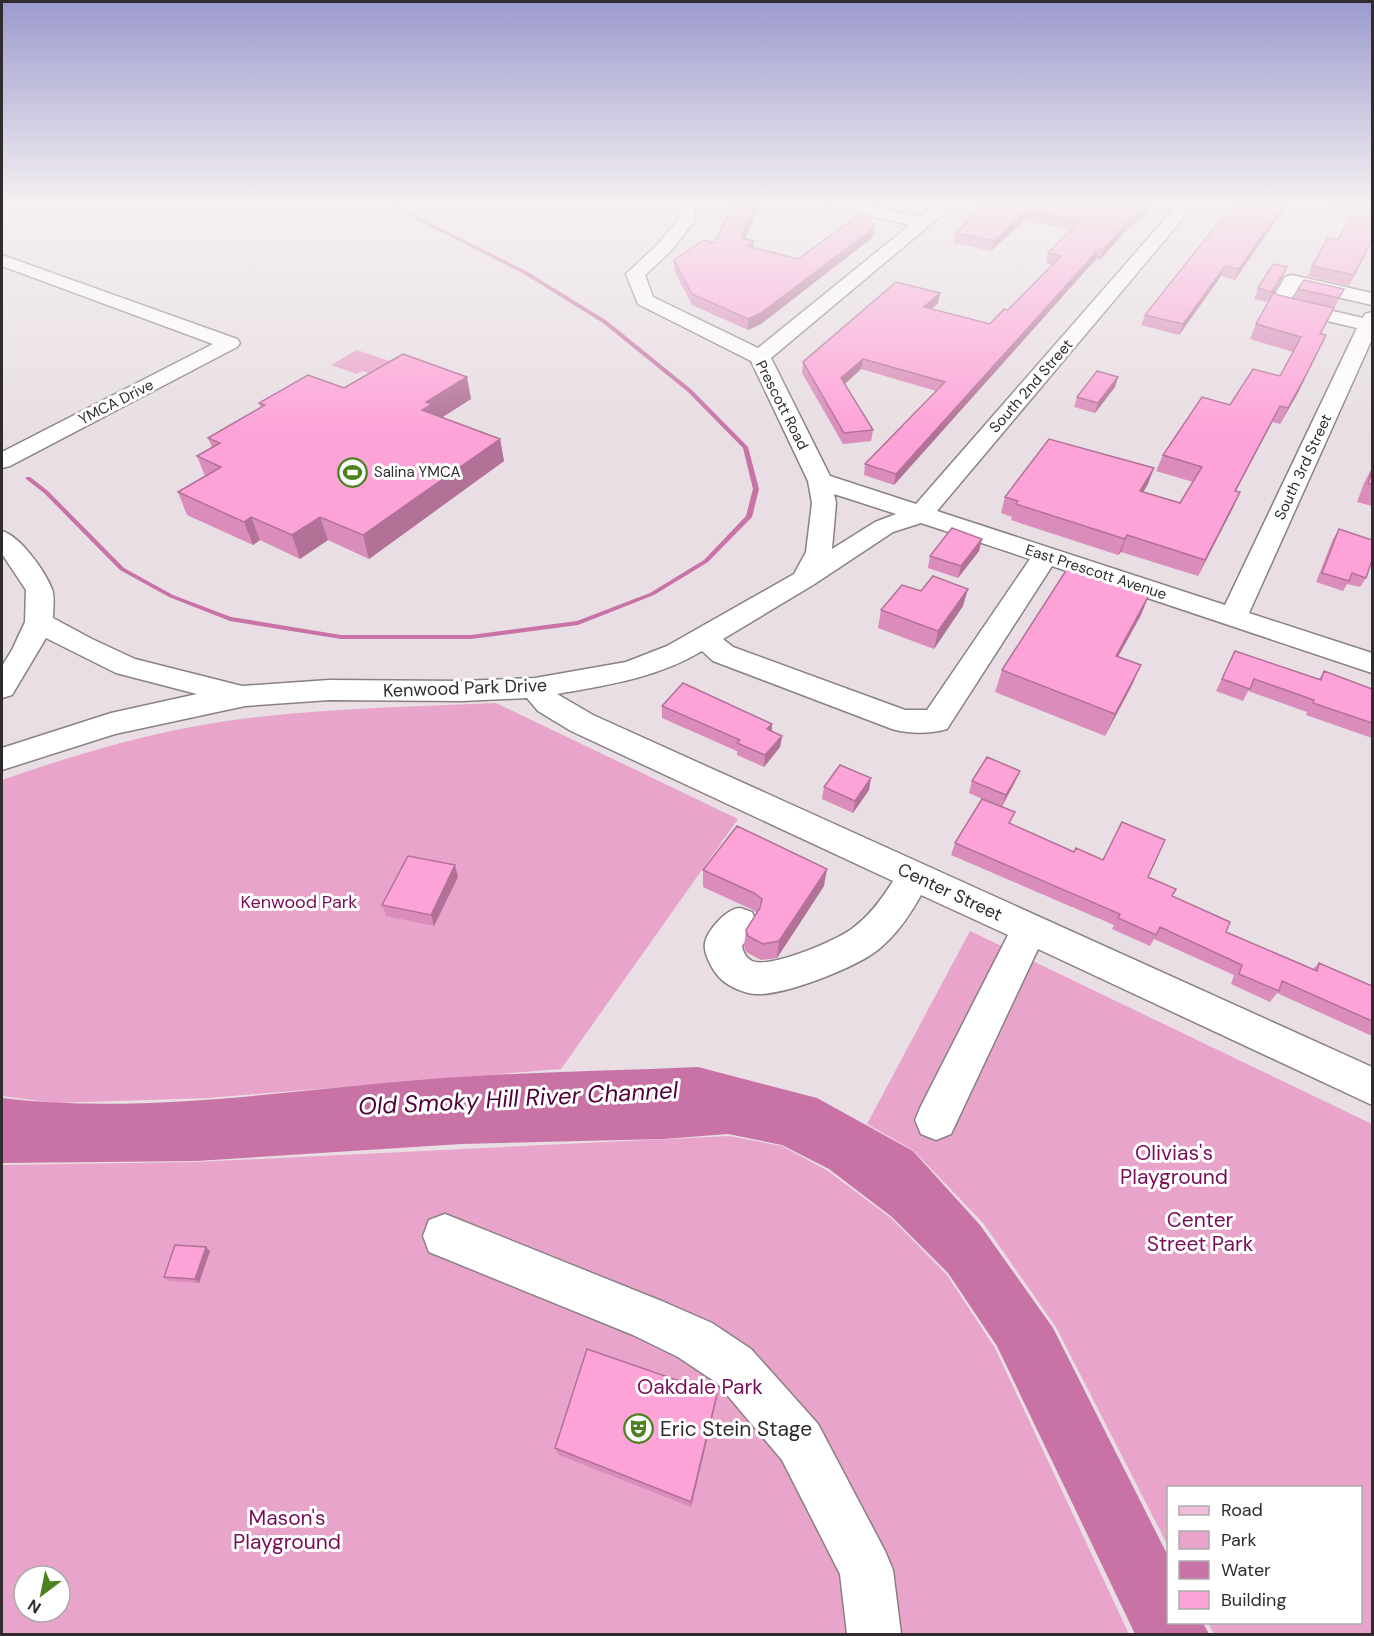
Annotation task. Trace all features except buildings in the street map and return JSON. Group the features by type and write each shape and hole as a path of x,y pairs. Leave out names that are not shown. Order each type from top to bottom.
{"street":[{"name":"YMCA Drive","path":"2,461 230,343 55,279"},
{"name":"Prescott Road","path":"637,279 645,300 760,357 820,481"},
{"path":"760,357 854,279"},
{"name":"South 2nd Street","path":"921,514 1122,279"},
{"path":"1371,321 1279,304 1292,281 1372,299"},
{"name":"South 3rd Street","path":"1233,617 1371,321"},
{"path":"804,579 819,552 824,503 820,481"},
{"name":"East Prescott Avenue","path":"820,481 1372,663"},
{"name":"Kenwood Park Drive","path":"244,696 330,690 462,691 535,688 631,671 677,653 704,638 804,579 884,527 921,514"},
{"path":"2,539 18,556 39,590 39,622 26,651 2,688"},
{"path":"704,638 723,654 903,721 936,721 1046,555"},
{"path":"39,622 82,646 126,666 244,696"},
{"name":"Center Street","path":"535,688 549,704 582,723 1372,1086"},
{"path":"2,759 111,724 244,696"},
{"path":"739,923 723,943 724,956 733,969 753,978 778,975 814,964 858,944 891,915 914,876"},
{"path":"936,1120 1030,928"},
{"path":"445,1236 648,1318 695,1340 734,1366 800,1442 866,1570 874,1635"}],"green space":[{"path":"357,350 416,370 395,383 363,371 357,374 331,365"},
{"name":"Kenwood Park","path":"496,703 738,819 561,1069 208,1098 55,1103 2,1096 2,780 119,744 167,732 229,721 305,712"},
{"name":"Center Street Park","path":"970,931 1372,1124 1372,1634 1214,1634 1209,1624 1362,1624 1362,1486 1167,1486 1167,1544 1056,1327 983,1223 913,1150 867,1124"},
{"name":"Oakdale Park","path":"729,1136 782,1146 828,1171 892,1219 947,1275 995,1348 1129,1634 2,1634 2,1165 195,1162"}],"water":[{"path":"698,1067 817,1098 913,1151 980,1225 1053,1328 1167,1554 1167,1624 1204,1624 1209,1634 1135,1634 997,1346 948,1273 892,1217 829,1169 782,1145 728,1134 663,1139 461,1144 196,1161 2,1163 2,1098 55,1103 163,1102 531,1073"}],"waterway":[{"name":"Old Smoky Hill River Channel","path":"28,478 46,492 122,569 171,596 230,619 341,637 471,637 578,623 652,594 706,561 749,517 756,489 746,448 690,391 605,322 536,279"}],"place":[{"name":"Salina YMCA","path":"353,472"},
{"name":"Eric Stein Stage","path":"639,1429"}],"park label":[{"name":"Olivias's Playground","path":"1174,1165"},
{"name":"Mason's Playground","path":"287,1530"}]}
